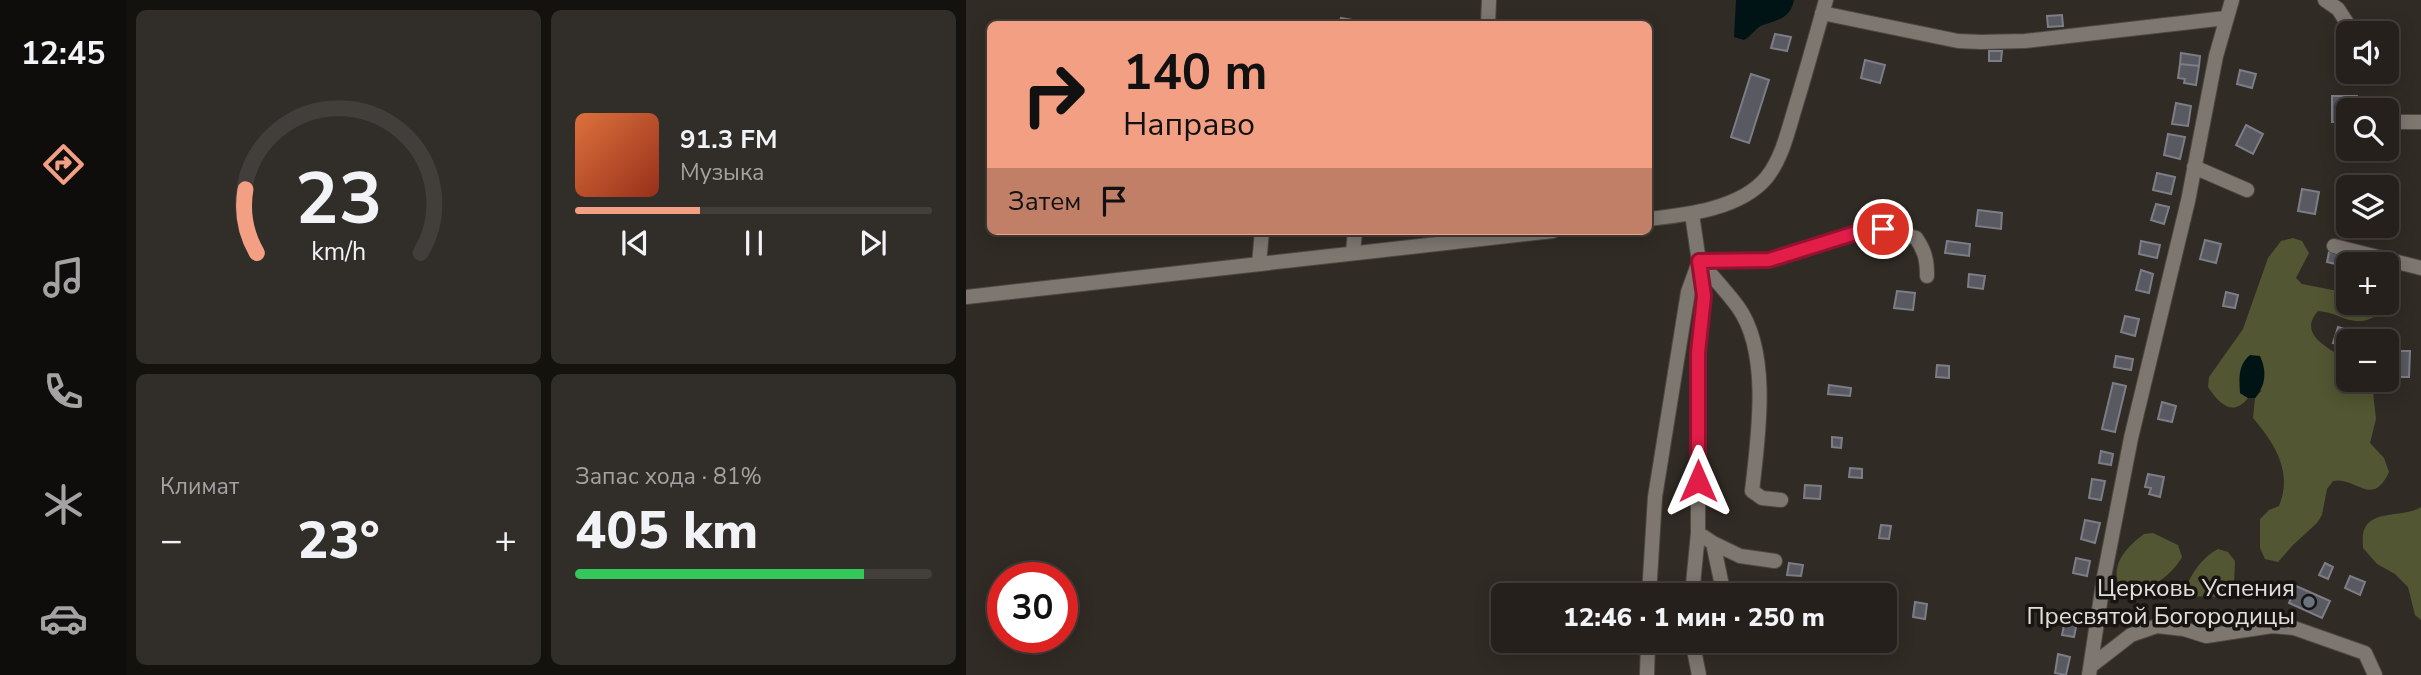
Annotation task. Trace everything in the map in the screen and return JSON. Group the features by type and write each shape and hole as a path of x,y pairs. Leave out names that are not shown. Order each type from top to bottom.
{"street":[{"path":"1488,21 1489,0"},
{"path":"2090,671 2104,577 2131,438 2194,167 2216,56 2232,0"},
{"path":"2325,0 2338,9 2346,21"},
{"path":"1652,219 1692,214 1721,206 1766,178 1778,159 1787,136 1824,7 1958,41 1981,42 2025,41 2226,19"},
{"path":"2399,122 2421,122"},
{"path":"2194,167 2247,190"},
{"path":"1692,214 1704,296 1698,353 1698,533 1693,583"},
{"path":"1699,261 1769,260 1859,232 1883,229 1916,238 1927,261 1927,276"},
{"path":"1259,264 1262,235"},
{"path":"1353,252 1355,235"},
{"path":"966,298 1488,235"},
{"path":"2334,246 2421,268"},
{"path":"1699,261 1740,309 1756,348 1760,383 1752,491 1762,498 1781,500"},
{"path":"1649,583 1655,497 1688,292 1699,261"},
{"path":"1698,533 1740,556 1776,561"},
{"path":"1713,542 1722,583"},
{"path":"2090,671 2131,635 2157,626 2184,629 2206,636 2272,626 2294,628 2365,653 2375,675"},
{"path":"1647,675 1648,653"},
{"path":"1695,653 1699,675"}],"green space":[{"path":"2293,238 2302,241 2309,253 2296,278 2302,284 2336,291 2336,315 2377,315 2363,321 2351,320 2318,311 2312,320 2311,328 2319,341 2336,353 2336,392 2373,392 2376,419 2370,443 2384,458 2389,472 2383,483 2370,490 2333,481 2327,489 2322,515 2317,523 2278,562 2265,559 2260,548 2260,519 2269,510 2279,506 2284,482 2283,470 2275,448 2253,418 2255,398 2262,390 2240,393 2248,398 2237,407 2231,408 2221,403 2208,387 2209,377 2243,329 2268,258 2281,241"},
{"path":"2421,507 2421,620 2415,615 2408,587 2395,574 2377,564 2363,548 2363,539 2364,530 2374,519"},
{"path":"2153,533 2178,545 2182,557 2164,578 2156,583 2138,590 2121,589 2117,573 2125,551 2144,534"},
{"path":"2218,549 2228,552 2235,561 2234,585 2216,597 2190,596 2185,589 2194,571"}],"shaded area":[{"path":"1736,0 1794,0 1787,15 1760,26 1744,40 1734,37"},
{"path":"2250,355 2260,356 2264,367 2263,383 2255,398 2248,398 2240,393 2241,367"}],"building":[{"path":"2062,15 2063,26 2048,27 2047,16"},
{"path":"1775,34 1791,37 1787,51 1771,48"},
{"path":"1989,51 2002,51 2001,61 1989,61"},
{"path":"2181,53 2200,56 2199,66 2180,64"},
{"path":"1865,60 1885,65 1880,83 1861,78"},
{"path":"2180,64 2199,66 2196,85 2184,83 2185,79 2178,78"},
{"path":"2240,70 2256,74 2252,88 2237,84"},
{"path":"1751,74 1769,80 1749,143 1731,137"},
{"path":"2332,96 2357,96 2336,98 2336,122 2332,122"},
{"path":"2176,103 2191,106 2188,126 2172,124"},
{"path":"2246,125 2263,134 2253,154 2236,145"},
{"path":"2168,134 2185,137 2180,159 2164,155"},
{"path":"2157,173 2175,177 2171,194 2153,190"},
{"path":"2302,189 2319,192 2315,214 2298,211"},
{"path":"2156,204 2169,207 2164,224 2151,220"},
{"path":"1978,210 2002,213 2001,229 1976,226"},
{"path":"2205,240 2221,244 2216,263 2200,259"},
{"path":"1947,241 1970,244 1969,256 1945,253"},
{"path":"2141,241 2160,245 2157,258 2139,254"},
{"path":"2329,252 2336,254 2336,264 2327,262"},
{"path":"2141,270 2153,274 2149,293 2136,290"},
{"path":"1969,274 1985,276 1983,289 1968,287"},
{"path":"1897,291 1915,293 1913,310 1894,308"},
{"path":"2226,292 2238,295 2235,308 2223,306"},
{"path":"2125,316 2139,319 2135,336 2121,332"},
{"path":"2399,351 2410,351 2409,377 2399,377"},
{"path":"2116,356 2133,359 2131,370 2114,367"},
{"path":"1937,365 1949,366 1949,378 1936,377"},
{"path":"2113,383 2126,386 2115,432 2102,429"},
{"path":"1829,385 1851,388 1850,396 1828,394"},
{"path":"2162,402 2176,406 2172,422 2158,419"},
{"path":"1832,437 1842,438 1841,448 1832,447"},
{"path":"2101,451 2113,454 2111,465 2099,463"},
{"path":"1850,468 1862,469 1862,478 1849,477"},
{"path":"2148,474 2164,477 2160,497 2149,494 2151,488 2145,487"},
{"path":"2092,479 2105,481 2101,500 2089,498"},
{"path":"1805,485 1821,486 1820,499 1804,498"},
{"path":"2085,520 2100,523 2095,543 2081,539"},
{"path":"1881,525 1891,526 1889,539 1879,538"},
{"path":"2076,558 2090,561 2087,576 2073,573"},
{"path":"1789,563 1803,565 1801,576 1787,575"},
{"path":"2325,563 2333,567 2328,579 2319,575"},
{"name":"Церковь Успения Пресвятой Богородицы","path":"2350,576 2365,582 2360,595 2345,588"},
{"name":"Церковь Успения Пресвятой Богородицы","path":"2296,586 2330,601 2322,618 2289,603"},
{"path":"1915,602 1927,604 1925,619 1913,617"},
{"path":"2066,615 2078,617 2074,637 2062,635"},
{"path":"2058,654 2070,657 2066,675 2055,673"}],"place":[{"name":"Церковь Успения Пресвятой Богородицы","path":"2309,602"}],"route":[{"path":"1698,481 1698,353 1704,296 1699,261 1769,260 1859,232 1883,229"}]}
